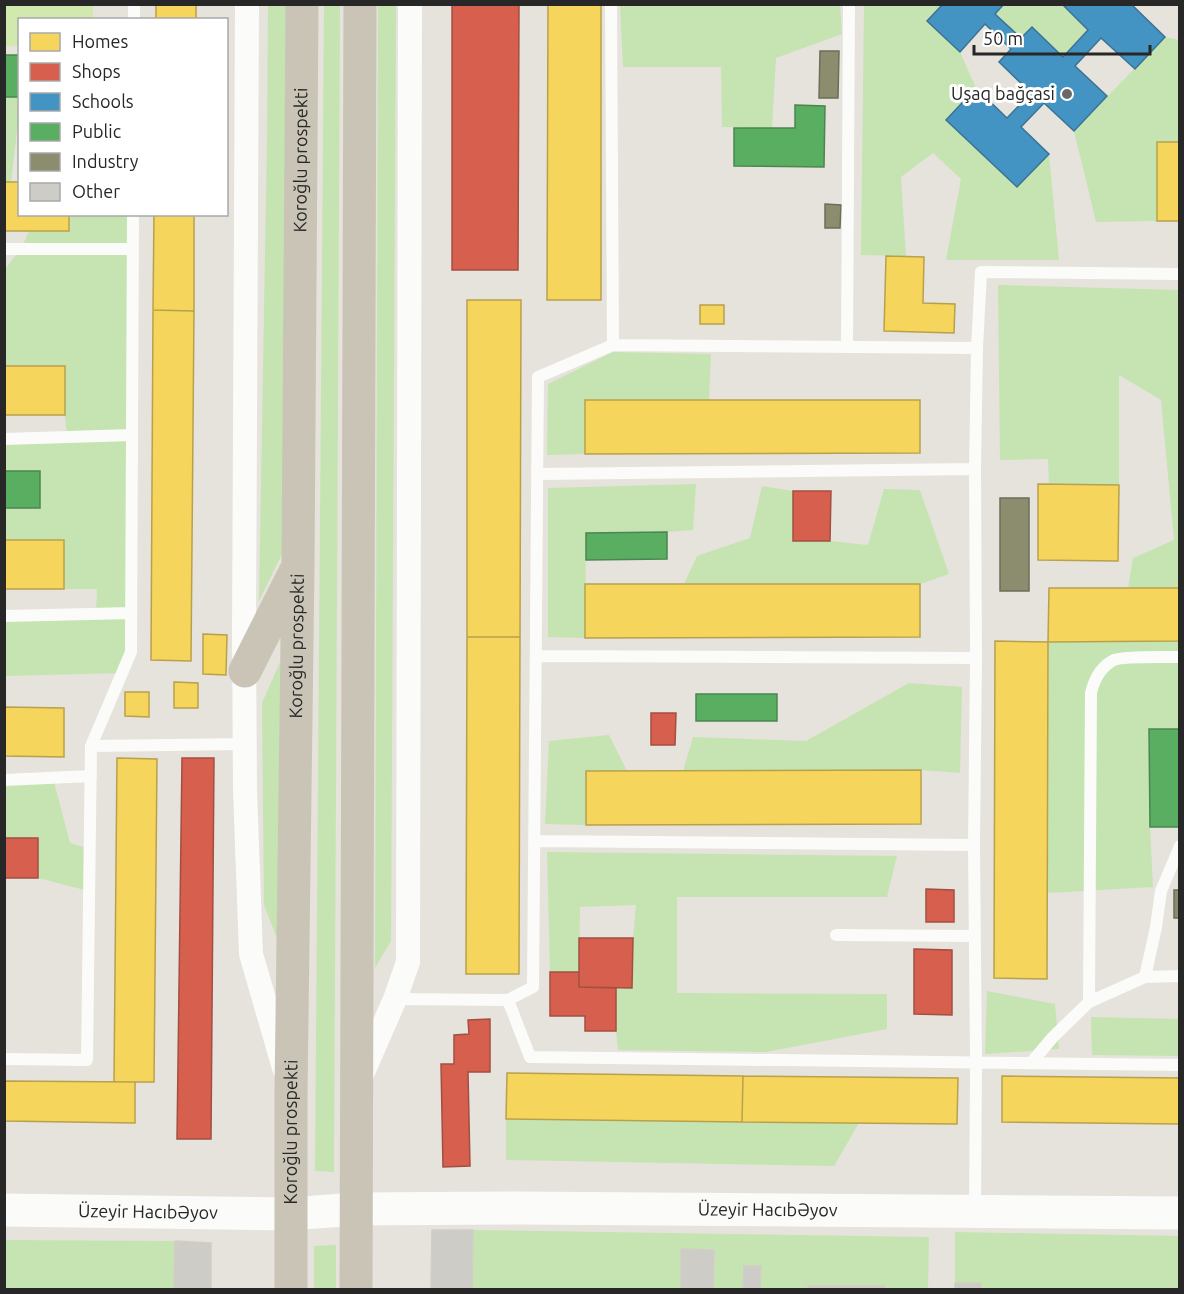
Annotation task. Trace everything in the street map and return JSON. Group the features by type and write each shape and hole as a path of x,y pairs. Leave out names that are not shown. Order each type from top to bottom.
{"main road":[{"name":"Koroğlu prospekti","path":"291,1290 291,1093 303,4"},
{"path":"356,1290 360,4"},
{"path":"245,671 298,565"}],"street":[{"path":"247,4 245,790 251,954 291,1093"},
{"path":"356,1086 395,999 408,962 410,4"},
{"name":"Üzeyir Hacıbəyov","path":"4,1210 290,1214 356,1209 527,1208 1179,1212"}],"lane":[{"path":"611,4 613,345"},
{"path":"847,346 849,4"},
{"path":"4,1059 87,1060 91,746 131,652 133,216"},
{"path":"4,249 133,249"},
{"path":"975,1211 975,469 981,272 1179,273"},
{"path":"395,999 508,1000 533,987 538,377 613,345 977,348"},
{"path":"4,439 132,435"},
{"path":"537,474 975,469"},
{"path":"4,616 131,613"},
{"path":"536,656 976,658"},
{"path":"1089,1002 1091,693 1095,678 1116,659 1179,657"},
{"path":"91,746 245,744"},
{"path":"4,780 91,776"},
{"path":"535,841 974,845"},
{"path":"1145,977 1161,891 1179,846"},
{"path":"836,935 975,936"},
{"path":"1031,1063 1071,1018 1089,1002 1145,977 1179,976"},
{"path":"508,1000 530,1057 1179,1065"}],"green space":[{"path":"287,4 283,552 259,601 268,5"},
{"path":"340,4 334,1172 315,1171 324,5"},
{"path":"4,5 93,5 93,18 18,18 18,46 5,46"},
{"path":"378,5 396,5 391,941 375,968"},
{"path":"620,5 840,5 842,34 776,58 772,128 722,127 721,67 623,67"},
{"path":"864,5 943,5 927,21 960,52 976,88 947,121 1017,187 1049,154 1059,260 946,260 961,179 933,153 901,177 906,256 861,255"},
{"path":"1004,5 1062,5 1088,30 1063,57 1032,27 1021,38 995,14"},
{"path":"1165,37 1179,40 1180,142 1157,142 1157,221 1096,222 1074,131"},
{"path":"4,97 18,97 18,122 11,182 5,182"},
{"path":"69,216 133,216 131,652 122,673 5,676 5,616 96,614 97,589 64,589 63,540 5,540 5,508 40,471 5,471 5,439 67,437 65,366 5,366 4,270 21,249 29,231 69,231"},
{"path":"998,285 1179,290 1179,588 1128,588 1133,558 1174,540 1161,400 1119,375 1119,485 1049,484 1048,459 1000,460"},
{"path":"613,352 711,354 709,400 585,400 585,454 547,455 548,384"},
{"path":"696,484 693,530 586,533 585,638 548,637 548,488"},
{"path":"762,486 793,491 793,541 830,541 868,545 884,489 920,490 949,574 920,584 684,584 697,556 750,538"},
{"path":"1179,641 1179,729 1149,729 1153,887 1048,893 1048,642"},
{"path":"280,662 279,943 264,905 262,703"},
{"path":"909,683 962,687 960,773 921,770 683,771 693,737 806,741"},
{"path":"609,735 627,771 586,771 586,825 545,824 549,741"},
{"path":"53,778 70,843 90,849 89,891 38,878 38,838 5,838 4,780"},
{"path":"547,852 897,856 887,897 677,897 677,993 887,994 887,1029 766,1052 618,1050 616,988 632,988 636,905 580,907 579,972 550,972"},
{"path":"987,991 1055,1004 1059,1049 985,1054"},
{"path":"1091,1017 1179,1019 1179,1056 1092,1055"},
{"path":"506,1119 859,1123 834,1166 506,1160"},
{"path":"473,1230 929,1237 928,1289 884,1289 884,1286 809,1286 808,1289 760,1289 761,1267 744,1266 743,1289 713,1289 713,1250 681,1249 681,1289 472,1290"},
{"path":"955,1232 1179,1236 1179,1289 981,1290 980,1283 955,1283"},
{"path":"5,1240 175,1241 174,1289 5,1290"},
{"path":"336,1245 336,1289 314,1289 314,1246"}],"building: Homes":[{"path":"156,4 196,4 196,18 156,18"},
{"path":"548,4 601,4 601,300 547,300"},
{"path":"1157,142 1180,142 1180,221 1157,221"},
{"path":"4,182 18,182 18,216 69,216 69,231 4,231"},
{"path":"154,216 194,216 194,311 153,310"},
{"path":"886,256 924,257 923,303 955,304 954,333 884,331"},
{"path":"467,300 521,300 520,637 467,637"},
{"path":"700,305 724,305 724,324 700,324"},
{"path":"153,310 194,311 191,661 151,660"},
{"path":"4,366 65,366 65,415 4,415"},
{"path":"585,400 920,400 920,453 585,454"},
{"path":"1038,484 1119,485 1118,561 1038,560"},
{"path":"4,540 64,540 64,589 4,589"},
{"path":"585,584 920,584 920,637 585,638"},
{"path":"1049,588 1180,588 1180,641 1048,642"},
{"path":"203,634 227,635 226,675 203,674"},
{"path":"467,637 520,637 519,974 466,974"},
{"path":"995,641 1048,642 1047,979 994,978"},
{"path":"174,682 198,683 198,708 174,708"},
{"path":"125,692 149,692 149,717 125,716"},
{"path":"4,707 64,708 64,757 4,756"},
{"path":"117,758 157,759 154,1082 114,1082"},
{"path":"921,770 921,824 586,825 586,771"},
{"path":"507,1073 743,1076 742,1122 506,1119"},
{"path":"743,1076 958,1078 957,1124 742,1122"},
{"path":"1002,1076 1180,1078 1180,1124 1002,1122"},
{"path":"4,1081 135,1082 135,1123 4,1121"}],"building: Shops":[{"path":"452,4 519,4 518,270 452,270"},
{"path":"793,491 831,491 830,541 793,541"},
{"path":"651,713 676,713 675,745 651,745"},
{"path":"182,758 214,758 211,1139 177,1139"},
{"path":"4,838 38,838 38,878 4,878"},
{"path":"926,889 954,890 954,922 926,922"},
{"path":"579,938 633,938 632,988 579,987"},
{"path":"914,949 952,950 952,1015 914,1014"},
{"path":"550,972 579,972 579,987 616,988 616,1031 585,1031 585,1016 550,1016"},
{"path":"490,1019 490,1072 468,1072 470,1166 443,1167 441,1064 454,1064 454,1035 469,1034 468,1020"}],"building: Schools":[{"name":"Uşaq bağçasi","path":"943,4 1004,4 995,14 1021,38 1032,27 1063,57 1088,30 1062,4 1131,4 1165,37 1135,69 1101,38 1075,66 1107,96 1074,131 1044,103 1021,127 1049,154 1017,187 946,120 976,88 1007,118 1031,93 999,62 1011,49 985,24 960,52 927,21"}],"building: Public":[{"path":"4,55 18,55 18,97 4,97"},
{"path":"795,105 825,106 824,167 734,166 734,128 795,128"},
{"path":"4,471 40,471 40,508 4,508"},
{"path":"667,532 667,559 586,560 586,533"},
{"path":"696,694 777,694 777,721 696,721"},
{"path":"1149,729 1180,729 1180,827 1150,827"}],"building: Industry":[{"path":"820,51 839,51 838,98 819,98"},
{"path":"825,204 841,205 840,228 825,228"},
{"path":"1000,498 1029,498 1029,591 1000,591"},
{"path":"1174,890 1180,890 1180,918 1174,918"}],"building: Other":[{"path":"432,1230 473,1230 472,1290 431,1290"},
{"path":"175,1241 211,1243 211,1290 174,1290"},
{"path":"681,1249 714,1250 713,1290 681,1290"},
{"path":"744,1266 761,1266 760,1290 743,1290"},
{"path":"955,1283 981,1283 981,1290 955,1290"},
{"path":"808,1286 885,1286 884,1290 808,1290"}],"place":[{"name":"Uşaq bağçasi","path":"1067,94"}]}
